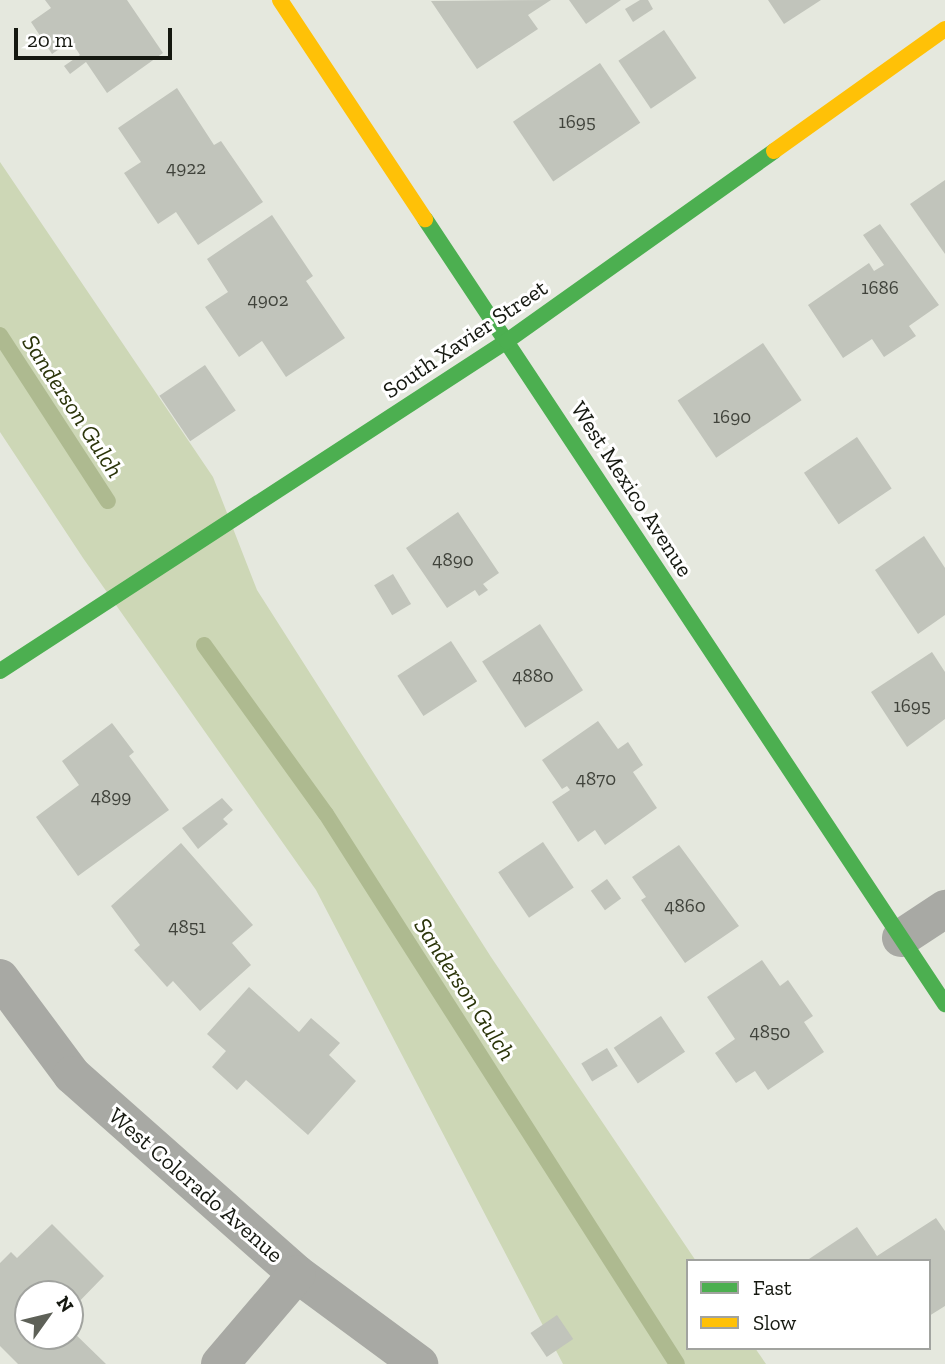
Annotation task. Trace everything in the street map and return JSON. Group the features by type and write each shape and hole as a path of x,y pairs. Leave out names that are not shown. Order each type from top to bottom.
{"street":[{"name":"West Mexico Avenue","path":"280,0 945,1004"},
{"name":"South Xavier Street","path":"0,671 507,341 945,29"},
{"path":"901,938 945,909"},
{"name":"West Colorado Avenue","path":"0,978 72,1075 297,1274 419,1364"},
{"path":"220,1364 297,1274"}],"green space":[{"path":"0,162 213,477 257,590 491,957 695,1259 686,1259 686,1350 756,1350 766,1364 563,1364 316,890 83,558 0,432"}],"building":[{"path":"45,0 127,0 163,53 107,93 86,62 70,74 64,66 80,55 71,41 52,54 31,22 51,8"},
{"path":"551,0 528,15 538,29 477,69 431,1"},
{"path":"569,0 621,0 586,24"},
{"path":"640,0 648,0 653,9 633,22 625,9"},
{"path":"768,0 821,0 784,24"},
{"path":"664,30 696,78 651,109 618,61"},
{"path":"600,63 640,123 553,181 513,122"},
{"path":"177,88 214,145 221,141 263,202 198,245 176,212 158,224 124,173 141,162 118,128"},
{"path":"945,180 945,254 910,204"},
{"path":"272,215 313,276 306,281 345,338 286,377 262,341 239,357 205,307 228,292 207,259"},
{"path":"880,224 939,305 909,326 916,336 884,357 872,339 843,358 808,305 869,263 874,271 884,265 863,235"},
{"path":"763,343 802,400 716,458 678,401"},
{"path":"205,365 236,411 190,441 159,396"},
{"path":"857,437 892,488 839,524 804,473"},
{"path":"458,512 499,573 483,584 488,590 479,596 475,590 447,608 406,548"},
{"path":"924,536 945,568 945,615 918,634 875,570"},
{"path":"393,574 411,604 392,615 374,585"},
{"path":"540,624 583,690 525,728 482,662"},
{"path":"451,641 477,681 423,716 397,676"},
{"path":"932,652 945,672 945,719 907,747 871,692"},
{"path":"598,721 618,749 628,742 643,765 633,772 657,808 605,845 595,830 578,842 552,802 570,790 567,786 562,789 542,760"},
{"path":"112,723 134,752 129,756 169,810 78,876 36,817 79,785 62,761"},
{"path":"222,798 233,810 223,819 228,824 198,849 182,828"},
{"path":"543,842 574,888 529,918 498,872"},
{"path":"181,843 253,925 232,943 251,965 200,1011 173,981 167,987 134,950 140,945 111,906"},
{"path":"679,845 739,926 685,963 641,900 646,897 632,877"},
{"path":"607,879 621,898 605,910 591,891"},
{"path":"762,960 780,986 788,980 813,1016 804,1022 824,1052 768,1090 755,1071 736,1083 715,1053 735,1039 707,997"},
{"path":"249,987 299,1032 311,1018 340,1043 329,1055 356,1081 308,1135 246,1080 237,1090 212,1067 226,1051 207,1034"},
{"path":"661,1016 685,1052 638,1084 614,1048"},
{"path":"607,1048 618,1066 592,1081 581,1063"},
{"path":"936,1218 945,1231 945,1306 931,1315 931,1259 809,1259 857,1227 877,1256"},
{"path":"52,1224 104,1276 84,1297 84,1280 14,1280 14,1350 84,1350 84,1343 106,1364 18,1364 0,1346 0,1263 11,1252 17,1258"},
{"path":"557,1315 573,1339 547,1357 530,1333"}],"waterway":[{"name":"Sanderson Gulch","path":"0,335 108,501"},
{"name":"Sanderson Gulch","path":"204,645 326,814 677,1364"}],"traffic: fast":[{"path":"0,671 507,341 774,151"},
{"path":"425,219 945,1004"}],"traffic: slow":[{"path":"280,0 425,219"},
{"path":"774,151 945,29"}]}
